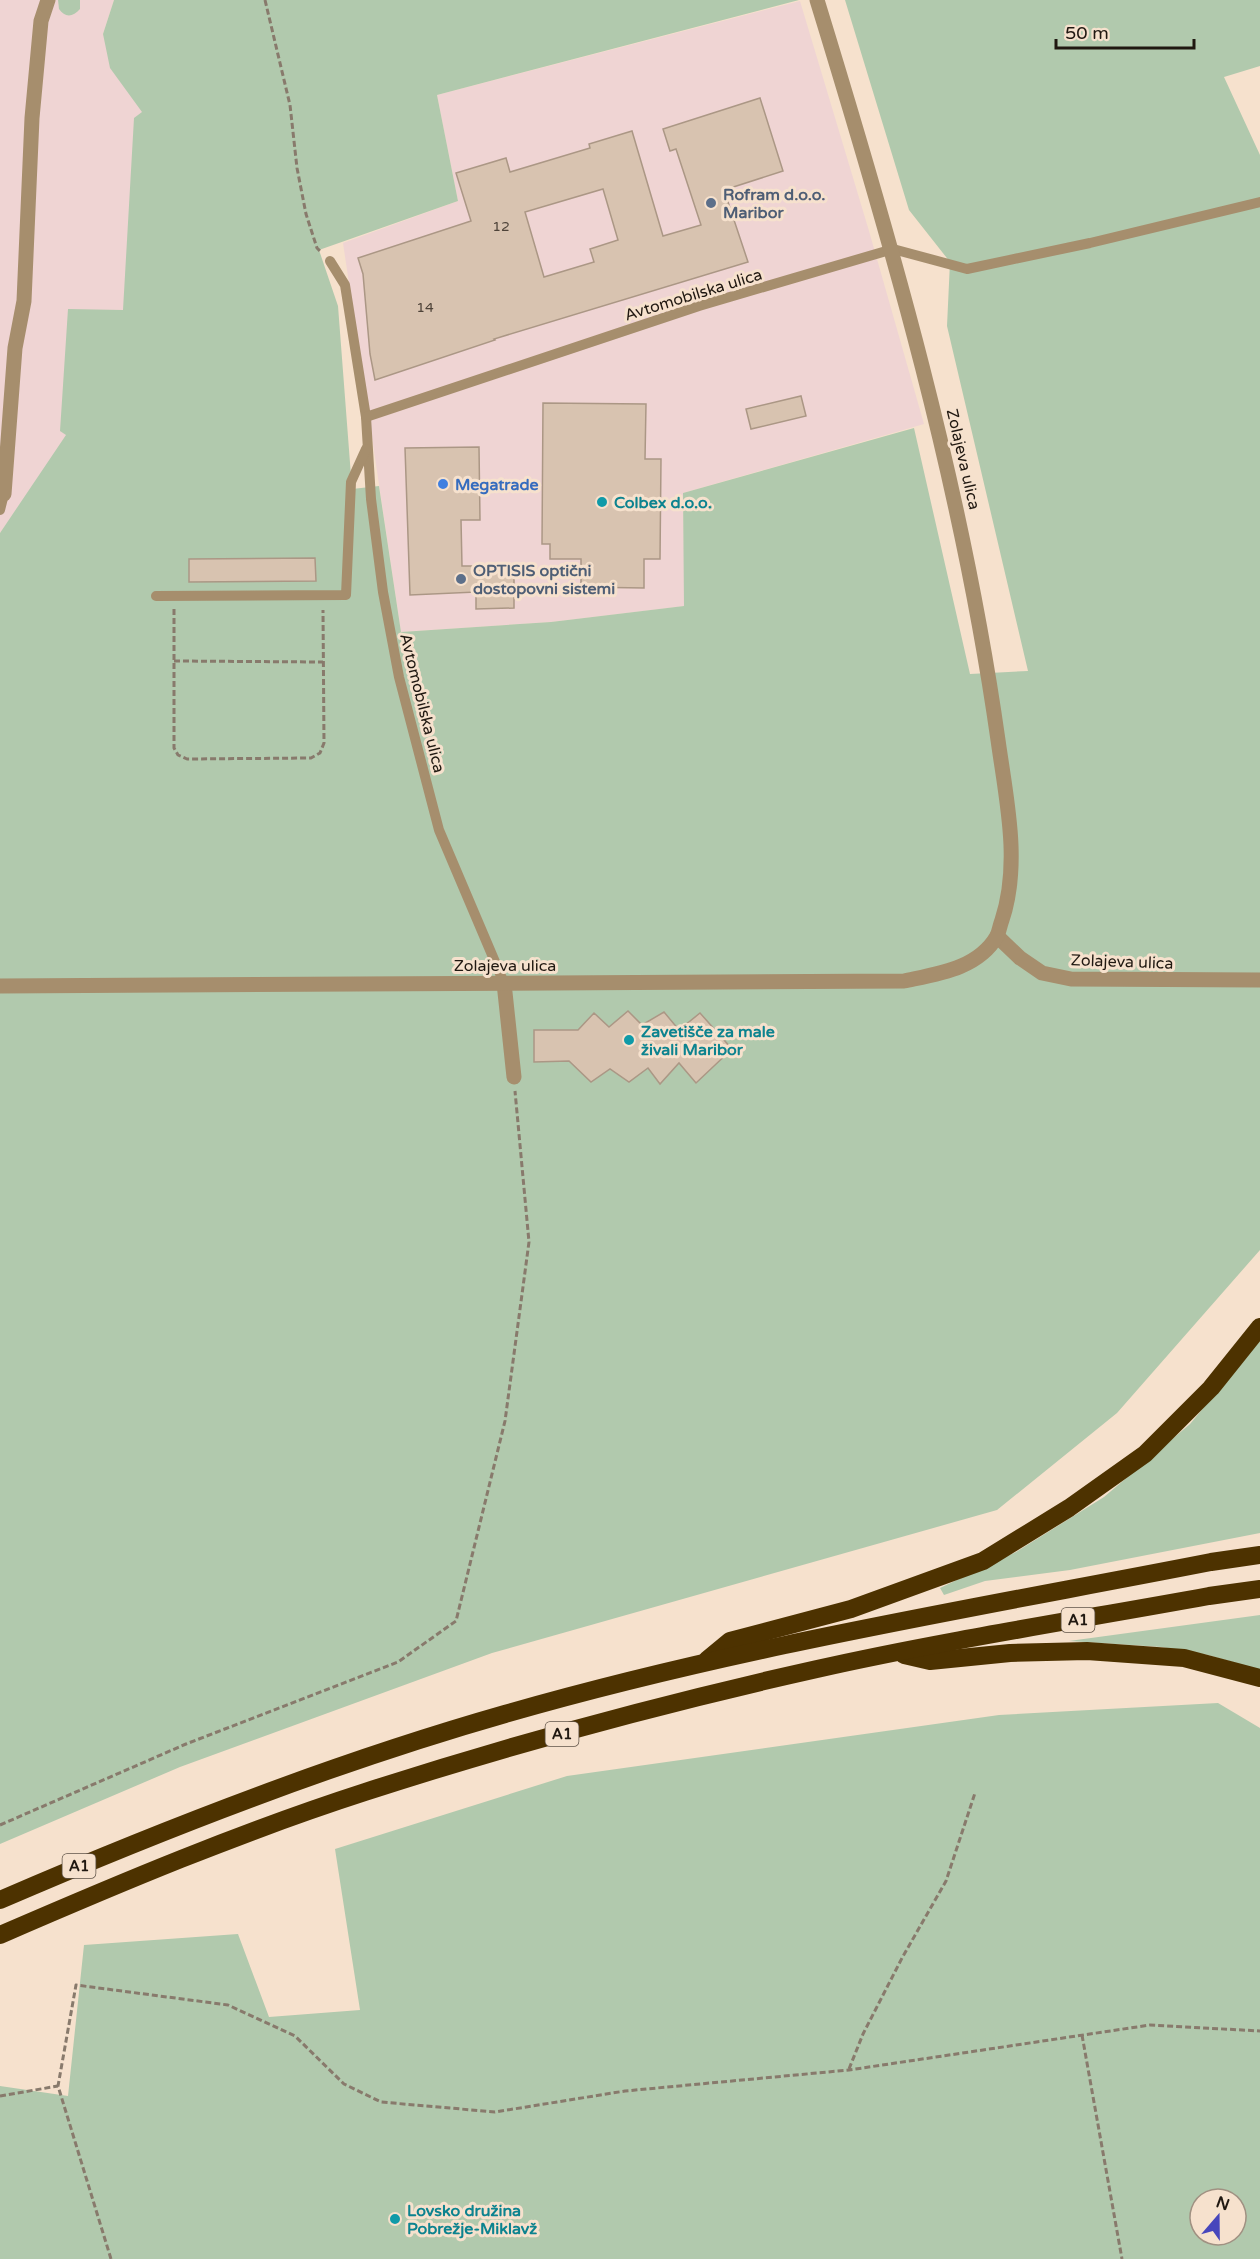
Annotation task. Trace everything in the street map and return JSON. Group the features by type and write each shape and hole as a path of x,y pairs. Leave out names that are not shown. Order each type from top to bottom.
{"highway":[{"path":"703,1663 730,1641 851,1609 983,1561 1069,1508 1145,1454 1211,1388 1260,1328"},
{"name":"A1","path":"0,1900 158,1833 352,1763 505,1714 703,1663 898,1622 1211,1562 1260,1556"},
{"name":"A1","path":"0,1935 234,1838 364,1792 521,1745 722,1692 897,1653 1260,1589"},
{"path":"897,1653 930,1661 1010,1653 1087,1651 1185,1658 1260,1678"}],"street":[{"path":"4,494 15,348 24,301 34,96 41,21 48,0"},
{"name":"Zolajeva ulica","path":"0,986 903,981 956,969 980,954 997,936 1008,903 1011,876 1008,818 988,670 966,550 940,432 892,249 817,0"},
{"name":"Zolajeva ulica","path":"997,936 1020,958 1042,973 1071,979 1260,980"},
{"path":"504,982 514,1077"}],"lane":[{"path":"892,249 967,269 1090,243 1260,202"},
{"name":"Avtomobilska ulica","path":"366,417 699,306 892,249"},
{"name":"Avtomobilska ulica","path":"330,261 345,285 366,417 371,499 383,592 399,677 439,830 504,982"},
{"path":"156,596 346,595 351,482 368,446"},
{"path":"0,510 4,494"}],"path":[{"path":"265,0 290,105 297,168 306,214 317,248 330,261"},
{"path":"174,595 174,748 178,754 187,759 311,758 320,753 324,743 322,595"},
{"path":"174,661 323,662"},
{"path":"0,1825 186,1744 398,1662 456,1621 505,1421 529,1242 514,1077"},
{"path":"849,2070 863,2034 902,1958 946,1881 975,1793"},
{"path":"111,2259 58,2086 76,1985 228,2005 295,2036 344,2084 381,2102 495,2112 625,2091 849,2070 1150,2025 1260,2031"},
{"path":"1082,2035 1122,2259"},
{"path":"0,2097 58,2086"}],"shaded area":[{"path":"0,0 114,0 103,34 230,230 62,444 0,533"},
{"path":"800,1 924,424 683,493 685,606 551,622 401,632 343,243 458,201 437,95"}],"green space":[{"path":"58,0 80,0 80,9 75,14 66,15 59,9"},
{"path":"114,0 799,0 437,95 458,201 319,250 338,306 352,489 379,486 401,632 551,622 684,606 683,493 914,428 970,674 1028,671 947,326 950,262 909,210 845,0 1260,0 1260,66 1224,77 1260,155 1260,1250 1117,1413 997,1510 492,1653 180,1767 0,1844 0,533 66,435 60,431 68,309 123,310 134,118 142,112 110,68 103,34"},
{"path":"1260,1340 1260,1533 1070,1570 985,1581 944,1595 940,1588 1016,1552 1104,1497 1190,1424"},
{"path":"1260,1615 1260,1670 1208,1655 1161,1647 1069,1641"},
{"path":"1218,1703 1260,1728 1260,2259 0,2259 0,2086 68,2096 84,1945 238,1934 269,2017 360,2010 335,1849 567,1776 999,1715"}],"building":[{"path":"760,98 783,171 724,190 748,262 494,339 375,380 370,354 363,274 358,258 471,221 456,173 506,158 510,172 590,148 589,144 632,131 663,236 701,225 676,149 670,151 663,129","holes":["603,189 618,240 590,249 594,262 544,277 525,212"]},
{"path":"801,396 806,416 751,429 746,409"},
{"name":"Colbex d.o.o.","path":"543,403 646,404 645,459 661,459 660,559 644,559 644,588 581,587 581,559 550,559 550,544 542,544"},
{"name":"Megatrade","path":"479,447 480,520 461,520 462,566 514,566 514,608 476,609 476,592 410,595 405,448"},
{"path":"315,558 316,581 189,582 189,559"},
{"name":"Zavetišče za male živali Maribor","path":"628,1011 642,1025 664,1012 679,1030 700,1013 732,1049 696,1083 679,1063 660,1084 648,1068 629,1082 610,1069 591,1082 569,1061 534,1062 534,1030 578,1030 594,1013 609,1027"}],"place":[{"name":"Rofram d.o.o. Maribor","path":"711,203"},
{"name":"Megatrade","path":"443,484"},
{"name":"Colbex d.o.o.","path":"602,502"},
{"name":"OPTISIS optični dostopovni sistemi","path":"461,579"},
{"name":"Zavetišče za male živali Maribor","path":"629,1040"},
{"name":"Lovsko družina Pobrežje-Miklavž","path":"395,2219"}]}
